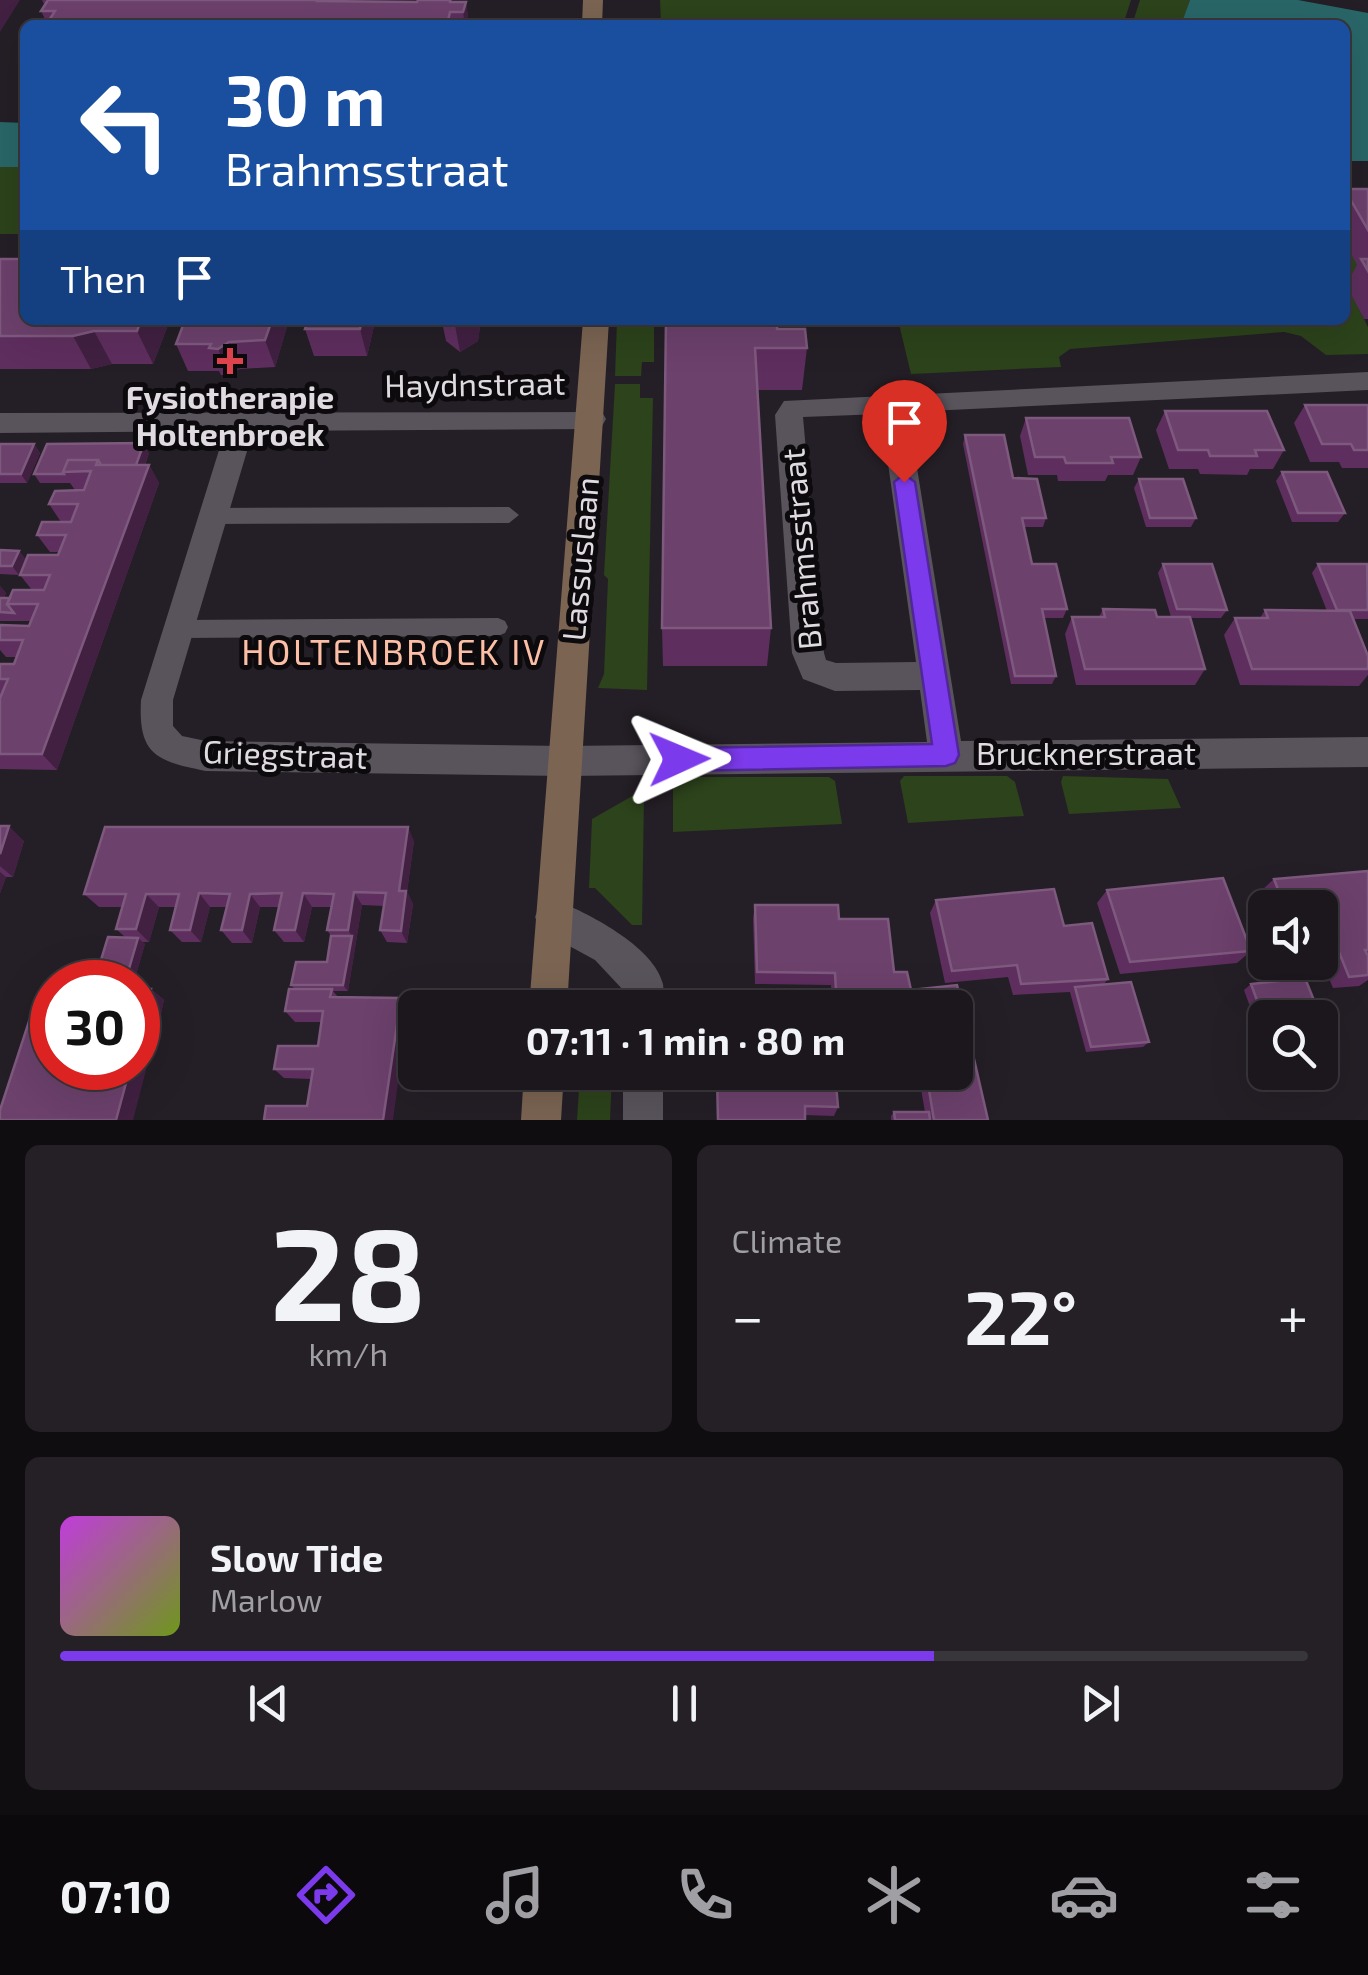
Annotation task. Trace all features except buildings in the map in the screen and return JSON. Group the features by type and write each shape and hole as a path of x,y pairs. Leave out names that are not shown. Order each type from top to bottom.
{"street":[{"name":"Lassuslaan","path":"549,990 596,325"},
{"name":"Brahmsstraat","path":"934,676 835,677 814,668 808,653 790,415 794,408 1368,381"},
{"path":"893,405 946,755"},
{"name":"Haydnstraat","path":"0,423 592,419"},
{"name":"Griegstraat","path":"242,422 157,700 156,732 172,749 206,756 564,761"},
{"name":"Brucknerstraat","path":"564,761 1368,752"},
{"path":"554,917 608,947 644,985 644,990"},
{"path":"541,1120 543,1090"},
{"path":"643,1090 643,1120"}],"lane":[{"path":"213,516 509,515"},
{"path":"180,629 498,627"}],"green space":[{"path":"660,0 1131,0 1125,20 661,20"},
{"path":"1140,0 1190,0 1184,18 1134,20"},
{"path":"0,167 20,167 20,234 0,234"},
{"path":"1350,252 1368,284 1350,286"},
{"path":"1350,292 1368,327 1368,354 1326,355 1301,336 1284,332 1070,349 1059,357 1061,367 911,374 899,325 1350,325"},
{"path":"617,325 654,325 654,362 642,362 641,376 615,376"},
{"path":"615,384 640,384 640,398 653,398 647,690 598,688 604,674 608,579 604,575"},
{"path":"904,776 1007,776 1015,782 1024,816 908,823 900,781"},
{"path":"1063,776 1168,779 1181,808 1069,814"},
{"path":"673,777 829,777 835,781 842,824 673,832"},
{"path":"634,795 644,795 642,925 632,925 595,888 589,888 592,819"},
{"path":"579,1090 611,1090 610,1120 577,1120"}],"water":[{"path":"1190,0 1298,0 1368,13 1368,161 1350,161 1350,20 1183,20"},
{"path":"0,122 20,123 20,167 0,167"}],"place":[{"name":"Fysiotherapie Holtenbroek","path":"230,361"}],"district":[{"name":"HOLTENBROEK IV","path":"394,653"}],"route":[{"path":"679,759 946,755 904,482"}]}
